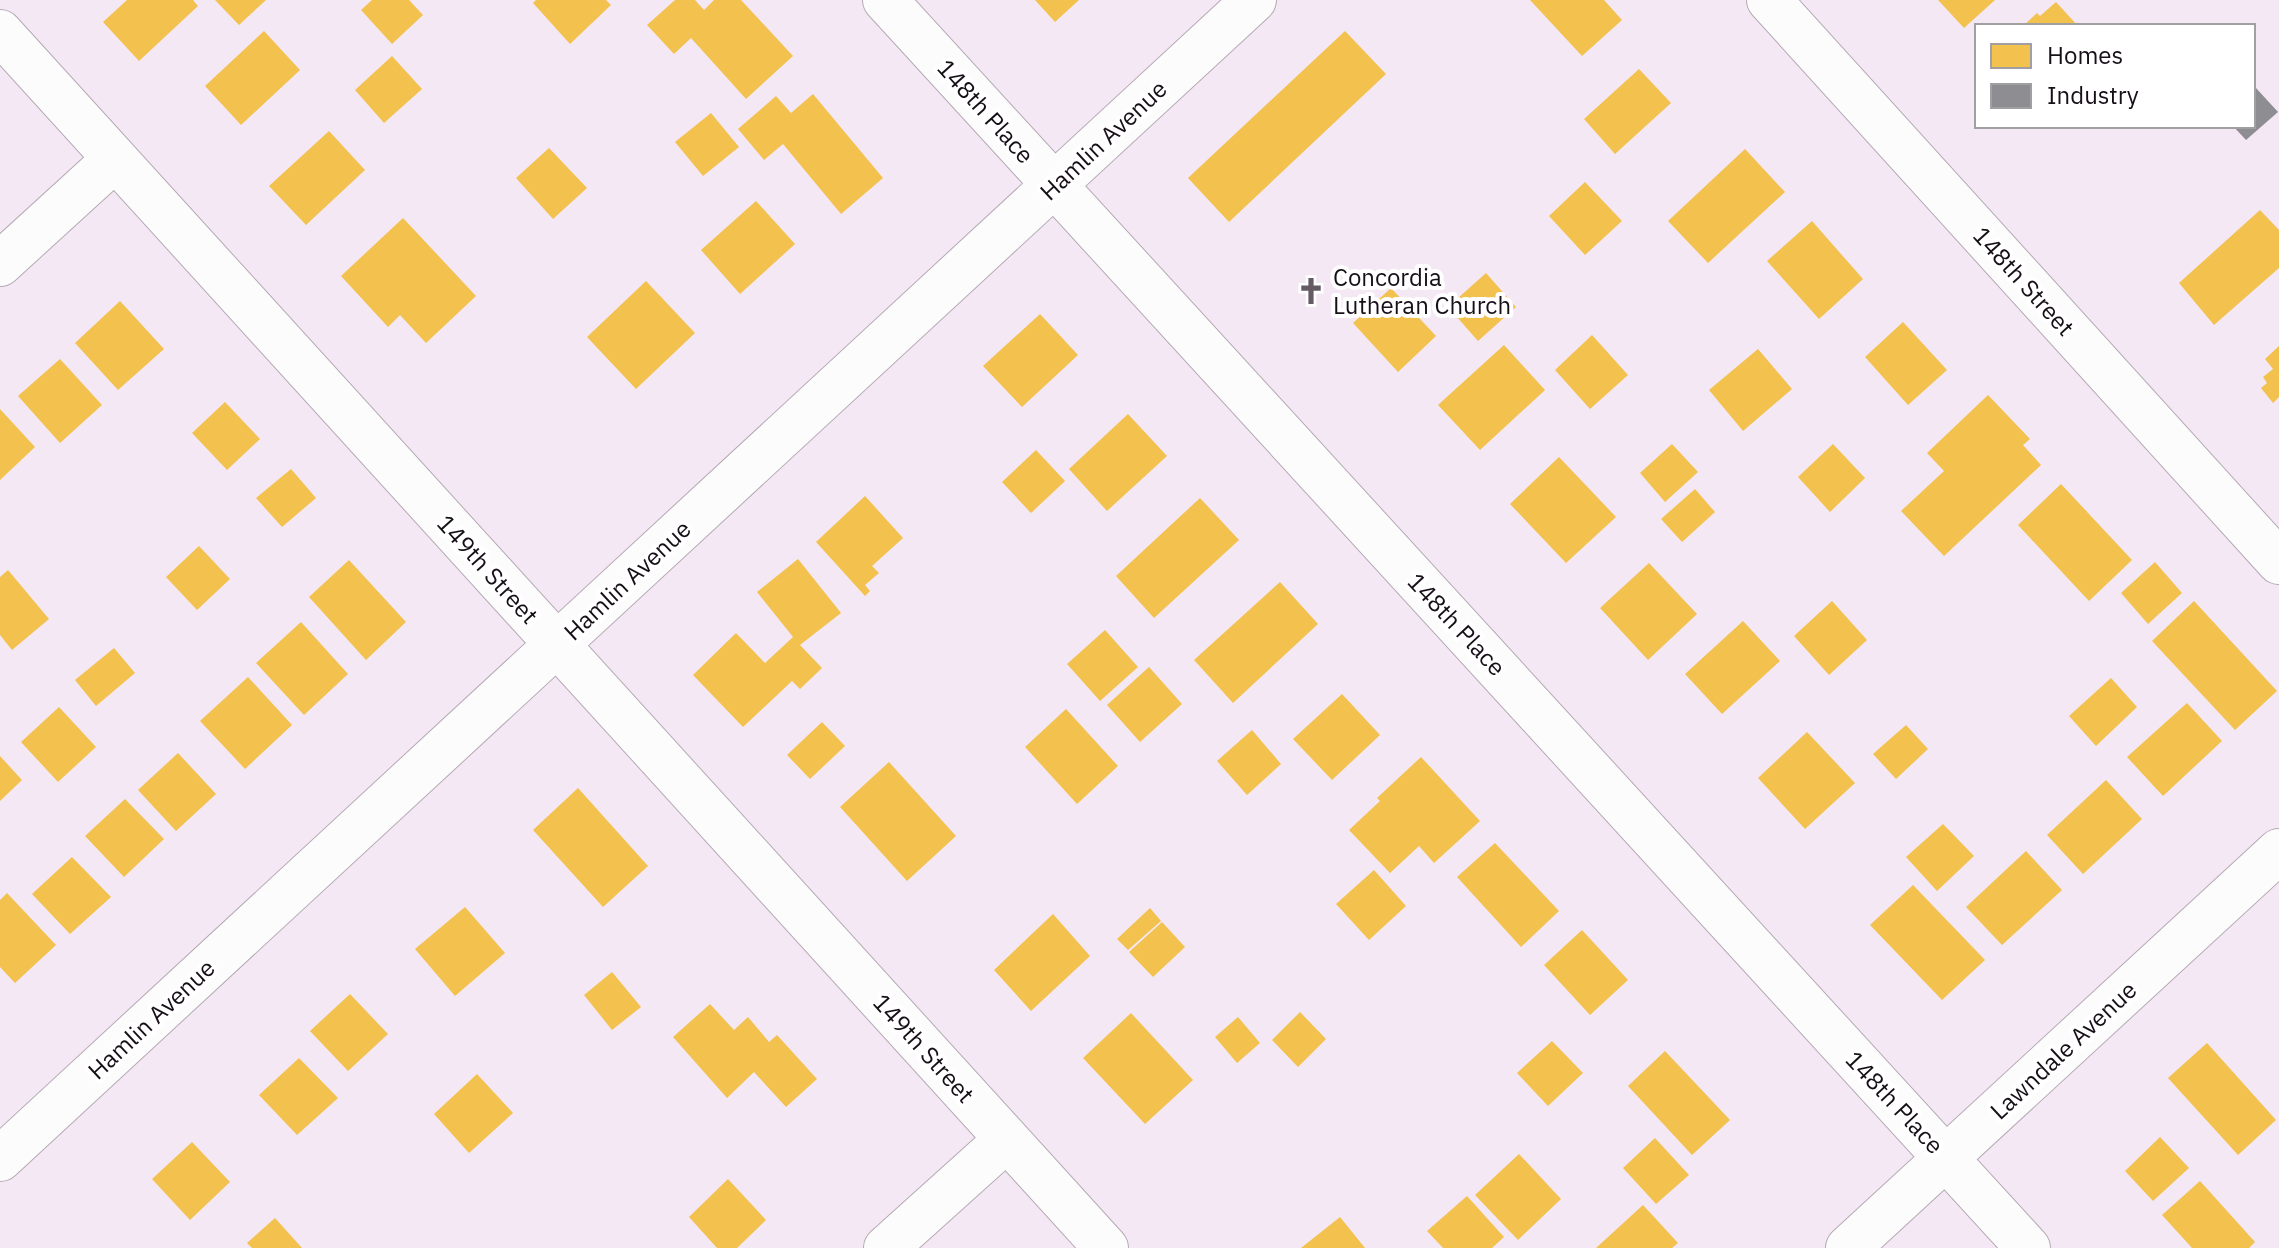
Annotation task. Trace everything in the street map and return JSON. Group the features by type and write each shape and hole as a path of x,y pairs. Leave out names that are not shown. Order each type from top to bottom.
{"street":[{"name":"148th Place","path":"885,0 2028,1248"},
{"name":"Hamlin Avenue","path":"0,1159 1254,0"},
{"name":"148th Street","path":"1769,0 2279,562"},
{"name":"149th Street","path":"0,32 1106,1248"},
{"path":"0,264 115,159"},
{"name":"Lawndale Avenue","path":"1848,1248 2279,851"},
{"path":"886,1248 1007,1139"}],"building: Homes":[{"path":"127,0 193,0 198,6 139,61 103,22"},
{"path":"215,0 266,0 239,25"},
{"path":"372,0 409,0 423,15 392,44 361,10"},
{"path":"536,0 606,0 611,5 570,44 533,3"},
{"path":"675,0 695,0 704,10 714,0 741,0 793,56 746,99 691,38 674,54 647,25"},
{"path":"1035,0 1079,0 1055,22"},
{"path":"1530,0 1604,0 1622,20 1582,56"},
{"path":"1938,0 1995,0 1964,28"},
{"path":"2056,2 2076,24 2025,24 2037,13 2040,16"},
{"path":"264,31 300,70 241,125 205,86"},
{"path":"1345,31 1386,74 1229,222 1188,178"},
{"path":"392,56 422,89 384,123 355,90"},
{"path":"1639,69 1671,103 1615,154 1584,119"},
{"path":"813,94 883,178 841,214 783,144 764,160 738,129 776,96 791,113"},
{"path":"711,113 739,147 703,176 675,142"},
{"path":"329,131 365,170 306,225 269,186"},
{"path":"549,148 587,188 553,219 516,178"},
{"path":"1745,149 1785,192 1708,263 1668,221"},
{"path":"1585,182 1622,221 1585,255 1549,216"},
{"path":"756,201 795,244 740,294 701,250"},
{"path":"2260,210 2279,230 2279,268 2214,325 2179,283"},
{"path":"403,218 476,296 426,343 400,315 388,327 341,276"},
{"path":"1812,221 1863,279 1819,319 1767,261"},
{"path":"1486,273 1516,307 1478,341 1448,307"},
{"path":"646,281 695,333 636,389 587,337"},
{"path":"1391,288 1436,336 1398,372 1353,323"},
{"path":"120,301 164,349 118,390 75,343"},
{"path":"1040,314 1078,355 1022,407 983,366"},
{"path":"1903,322 1947,370 1908,405 1865,357"},
{"path":"1592,335 1628,375 1590,409 1555,370"},
{"path":"1504,345 1545,390 1480,450 1438,405"},
{"path":"2279,346 2279,397 2273,403 2261,388 2267,383 2263,377 2273,369 2265,359"},
{"path":"1758,349 1792,389 1743,431 1709,390"},
{"path":"60,359 102,405 60,443 18,396"},
{"path":"1988,395 2030,439 2023,445 2041,465 1944,556 1901,511 1944,471 1927,453"},
{"path":"225,402 260,439 227,470 192,433"},
{"path":"0,409 35,447 0,480"},
{"path":"1128,414 1167,456 1107,511 1069,469"},
{"path":"1672,444 1698,472 1665,502 1640,473"},
{"path":"1833,444 1865,478 1830,512 1798,477"},
{"path":"1036,450 1065,481 1031,513 1002,482"},
{"path":"1559,457 1616,517 1566,563 1510,504"},
{"path":"291,469 316,498 282,527 256,498"},
{"path":"2061,484 2132,560 2089,601 2018,525"},
{"path":"1695,489 1715,512 1682,542 1661,519"},
{"path":"865,496 903,538 872,566 879,573 865,585 870,591 865,596 816,542"},
{"path":"1200,498 1239,540 1154,618 1116,576"},
{"path":"199,546 230,579 197,610 166,577"},
{"path":"798,559 841,613 800,645 822,668 800,689 792,681 743,727 693,675 736,633 765,663 793,637 757,592"},
{"path":"349,560 406,622 366,660 309,597"},
{"path":"2155,562 2182,593 2148,624 2121,593"},
{"path":"1649,563 1697,614 1648,660 1600,608"},
{"path":"8,570 49,619 12,650 0,635 0,577"},
{"path":"1280,582 1318,624 1233,703 1194,660"},
{"path":"1832,601 1867,640 1829,675 1794,636"},
{"path":"2194,601 2277,691 2235,730 2152,641"},
{"path":"1743,621 1780,661 1722,714 1685,674"},
{"path":"301,622 348,674 304,715 256,663"},
{"path":"1105,630 1138,667 1100,701 1067,664"},
{"path":"114,648 135,673 96,706 75,680"},
{"path":"1149,667 1182,704 1140,742 1107,705"},
{"path":"248,677 292,725 245,769 200,721"},
{"path":"2111,678 2137,707 2096,746 2069,716"},
{"path":"1342,694 1380,735 1332,780 1293,739"},
{"path":"2187,703 2222,741 2163,796 2127,757"},
{"path":"59,707 96,747 58,782 21,742"},
{"path":"1066,709 1118,766 1077,804 1025,747"},
{"path":"822,722 845,746 810,779 787,755"},
{"path":"1906,725 1928,749 1896,779 1873,754"},
{"path":"1252,730 1281,764 1247,795 1217,761"},
{"path":"1807,732 1855,783 1805,829 1758,778"},
{"path":"178,753 216,794 176,831 138,790"},
{"path":"0,756 22,780 0,801"},
{"path":"1421,757 1480,821 1434,863 1419,846 1390,873 1349,830 1380,801 1377,798"},
{"path":"889,762 956,836 907,881 840,807"},
{"path":"2106,780 2142,819 2083,874 2047,835"},
{"path":"578,788 648,866 603,907 533,830"},
{"path":"125,799 164,839 124,877 85,836"},
{"path":"1943,824 1974,856 1937,891 1906,857"},
{"path":"1495,843 1559,911 1521,947 1457,877"},
{"path":"2026,851 2062,890 2002,945 1966,907"},
{"path":"72,857 111,897 70,934 32,894"},
{"path":"1374,870 1406,906 1369,940 1336,904"},
{"path":"1913,885 1985,960 1942,1000 1870,925"},
{"path":"7,893 56,945 15,983 0,967 0,900"},
{"path":"465,907 505,953 455,996 415,949"},
{"path":"1150,908 1161,921 1128,950 1117,939"},
{"path":"1053,914 1090,956 1031,1011 994,970"},
{"path":"1162,922 1185,947 1153,977 1129,952"},
{"path":"1582,930 1628,980 1590,1015 1544,965"},
{"path":"612,972 641,1007 612,1030 584,995"},
{"path":"350,994 388,1034 348,1071 310,1031"},
{"path":"710,1004 734,1030 748,1017 769,1042 777,1035 817,1079 786,1107 754,1072 727,1098 673,1037"},
{"path":"1300,1012 1326,1039 1298,1067 1272,1040"},
{"path":"1131,1013 1193,1080 1145,1124 1083,1058"},
{"path":"1238,1017 1260,1043 1237,1063 1215,1037"},
{"path":"1552,1041 1583,1073 1548,1106 1517,1073"},
{"path":"2207,1043 2276,1120 2238,1155 2168,1078"},
{"path":"1665,1051 1730,1120 1692,1155 1628,1086"},
{"path":"299,1058 338,1098 297,1135 259,1095"},
{"path":"477,1074 513,1113 469,1153 434,1114"},
{"path":"2160,1137 2189,1168 2153,1201 2125,1171"},
{"path":"1655,1138 1689,1175 1656,1204 1623,1168"},
{"path":"192,1142 230,1182 190,1220 152,1179"},
{"path":"1519,1154 1561,1199 1518,1240 1475,1195"},
{"path":"728,1179 766,1220 737,1248 717,1248 689,1217"},
{"path":"2200,1181 2255,1242 2249,1248 2192,1248 2162,1215"},
{"path":"1467,1196 1504,1237 1492,1248 1443,1248 1427,1231"},
{"path":"1643,1205 1678,1243 1672,1248 1596,1248"},
{"path":"1340,1217 1365,1248 1301,1248"},
{"path":"275,1218 302,1248 252,1248 247,1243"}],"building: Industry":[{"path":"2255,89 2278,112 2246,140 2235,128 2255,128"}],"place":[{"name":"Concordia Lutheran Church","path":"1311,291"}]}
